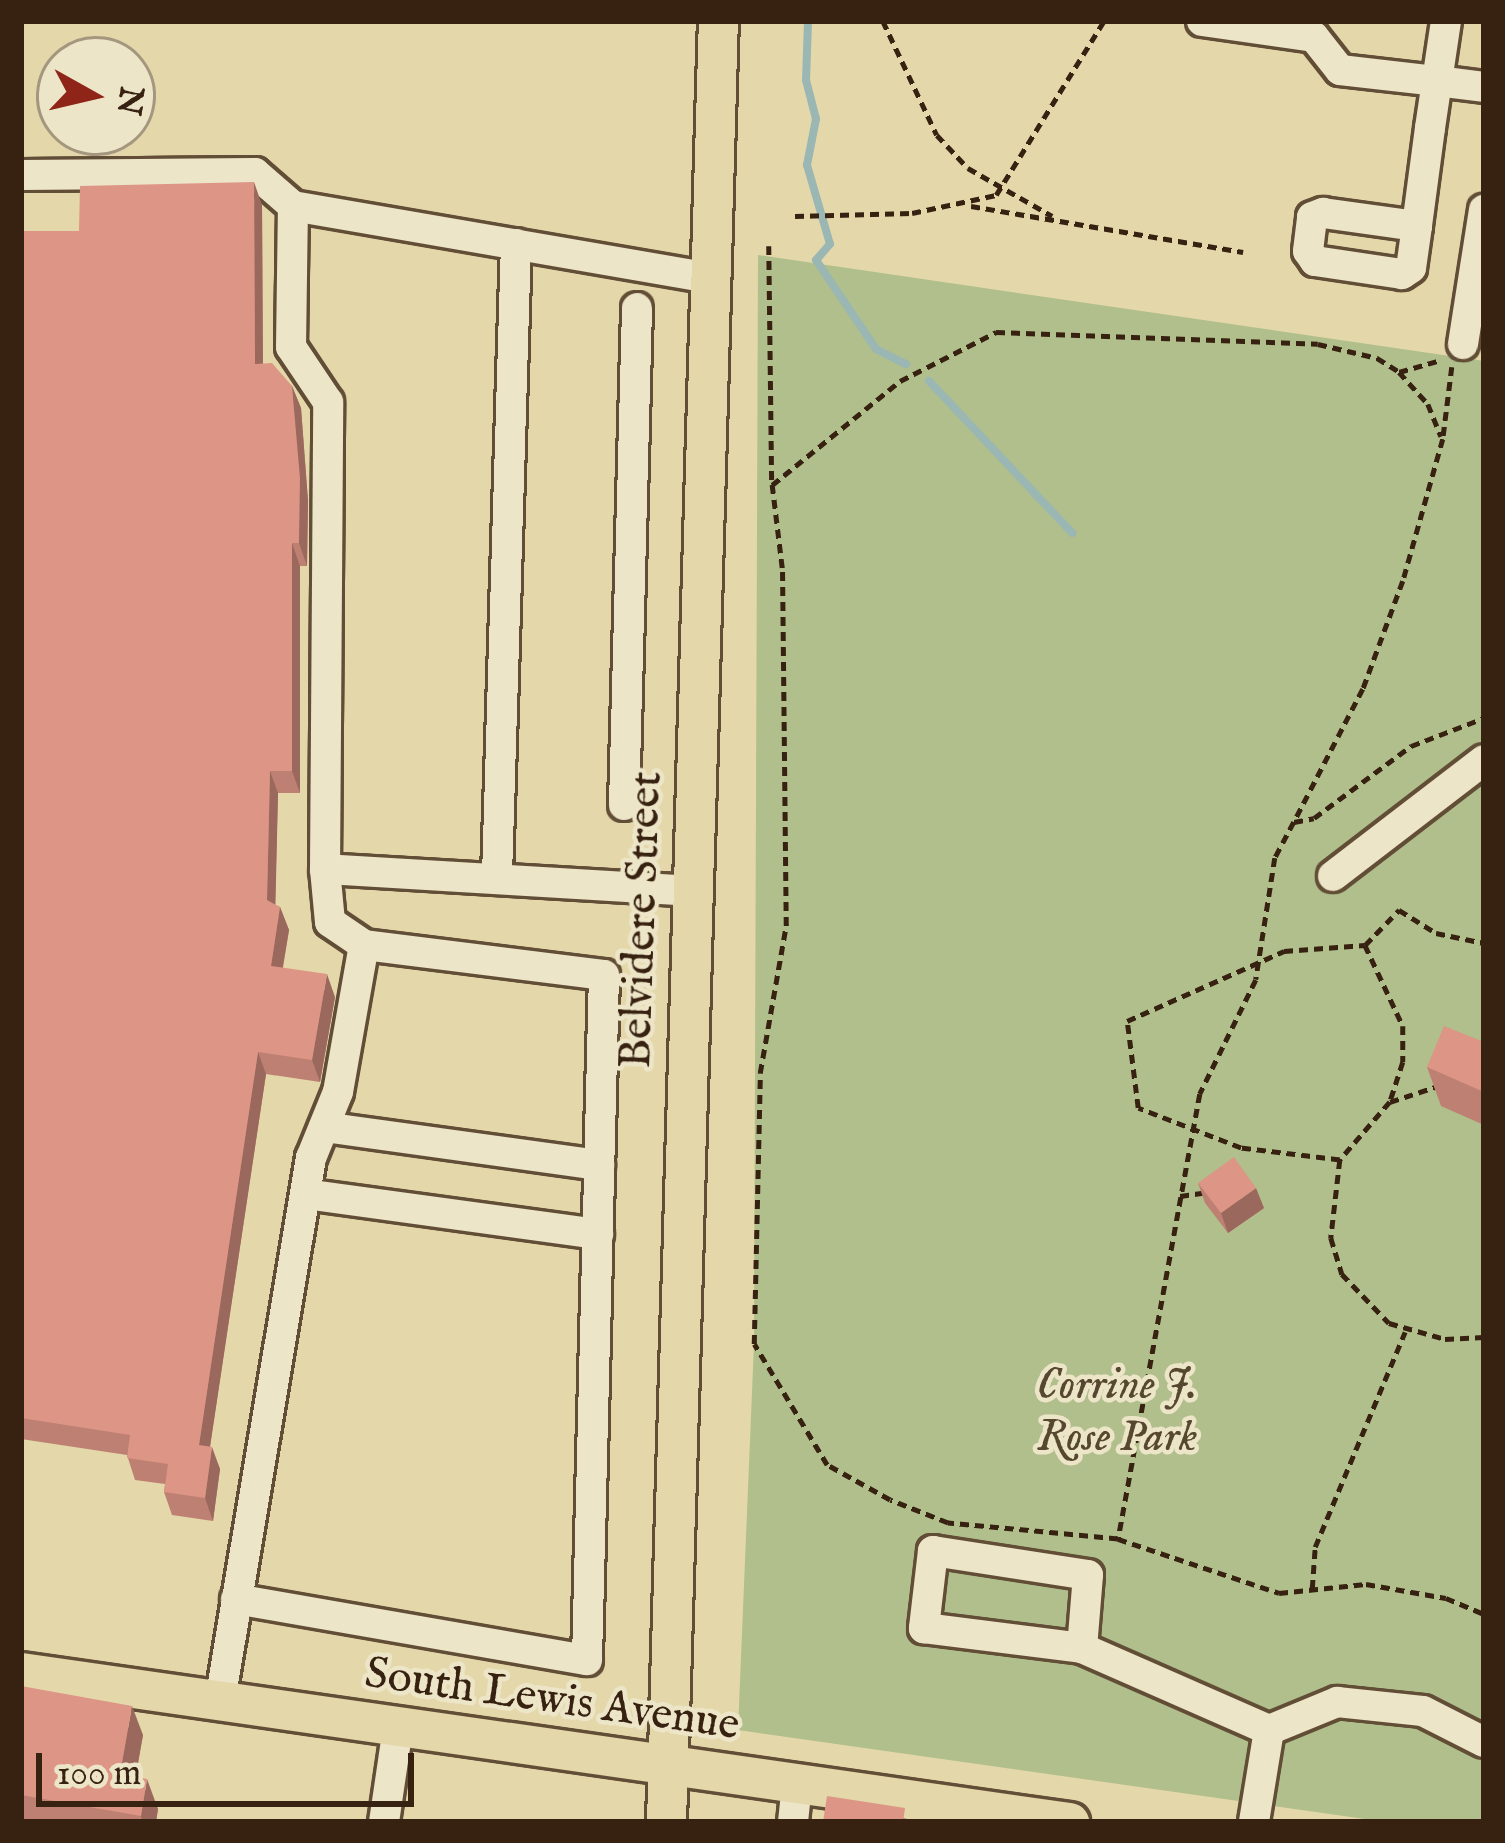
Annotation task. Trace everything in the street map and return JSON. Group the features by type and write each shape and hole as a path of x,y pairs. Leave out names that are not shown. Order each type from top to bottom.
{"main road":[{"name":"Belvidere Street","path":"666,1822 718,21"},
{"name":"South Lewis Avenue","path":"21,1672 667,1766 795,1803 1069,1822"}],"street":[{"path":"1202,21 1314,37 1340,70 1484,87"},
{"path":"1417,226 1446,21"},
{"path":"21,176 255,172 293,206 710,278"},
{"path":"236,1599 586,1660 604,975 364,945 330,922 325,869 328,402 291,346 293,206"},
{"path":"1463,344 1484,210"},
{"path":"497,876 516,244"},
{"path":"624,806 637,308"},
{"path":"1333,876 1484,760"},
{"path":"325,869 691,891"},
{"path":"220,1701 305,1194 364,945"},
{"path":"324,1127 599,1166"},
{"path":"305,1194 598,1234"},
{"path":"1082,1648 1088,1575 933,1551 924,1628 1082,1648 1269,1730 1337,1702 1423,1711 1484,1742"},
{"path":"385,1820 398,1726"},
{"path":"1254,1822 1269,1730"}],"path":[{"path":"883,21 937,136 968,168 1056,219"},
{"path":"964,205 1005,188 1104,21"},
{"path":"795,216 964,205 1243,252"},
{"path":"769,245 772,485 782,568 786,926 760,1073 754,1344 826,1465 890,1500 948,1522 1118,1539 1279,1593 1366,1584 1446,1598 1484,1614"},
{"path":"772,485 900,382 996,332 1318,344 1377,358 1399,372 1428,404 1443,439"},
{"path":"1118,1539 1192,1127 1260,960 1275,858 1363,688 1443,439 1454,357 1399,372"},
{"path":"1294,822 1314,818 1411,746 1484,718"},
{"path":"1340,1160 1241,1148 1138,1108 1127,1022 1260,960 1366,945 1399,910 1436,933 1484,943"},
{"path":"1366,945 1403,1026 1403,1062 1390,1102 1340,1160 1331,1238 1342,1274 1366,1304 1405,1332 1484,1337"},
{"path":"1390,1102 1439,1084"},
{"path":"1238,1168 1241,1148"},
{"path":"1180,1196 1200,1197 1219,1183"},
{"path":"1312,1589 1315,1547 1405,1332"}],"green space":[{"name":"Corrine J. Rose Park","path":"758,255 1484,361 1484,1822 1386,1822 738,1730 754,1344"}],"building":[{"path":"254,182 255,364 272,363 292,386 300,478 299,543 292,543 292,771 270,771 267,900 280,907 271,966 327,974 312,1060 258,1052 199,1445 212,1447 205,1498 164,1492 168,1464 127,1458 130,1435 21,1418 21,231 79,231 80,186"},
{"path":"1444,1026 1484,1042 1484,1092 1427,1067"},
{"path":"1234,1157 1256,1188 1221,1213 1198,1183"},
{"path":"21,1686 132,1706 120,1774 147,1779 141,1816 21,1795"},
{"path":"827,1796 905,1808 903,1822 823,1822"}],"waterway":[{"path":"808,21 806,80 816,119 807,165 830,244 816,260 876,349 906,364"},
{"path":"929,381 1072,533"}]}
